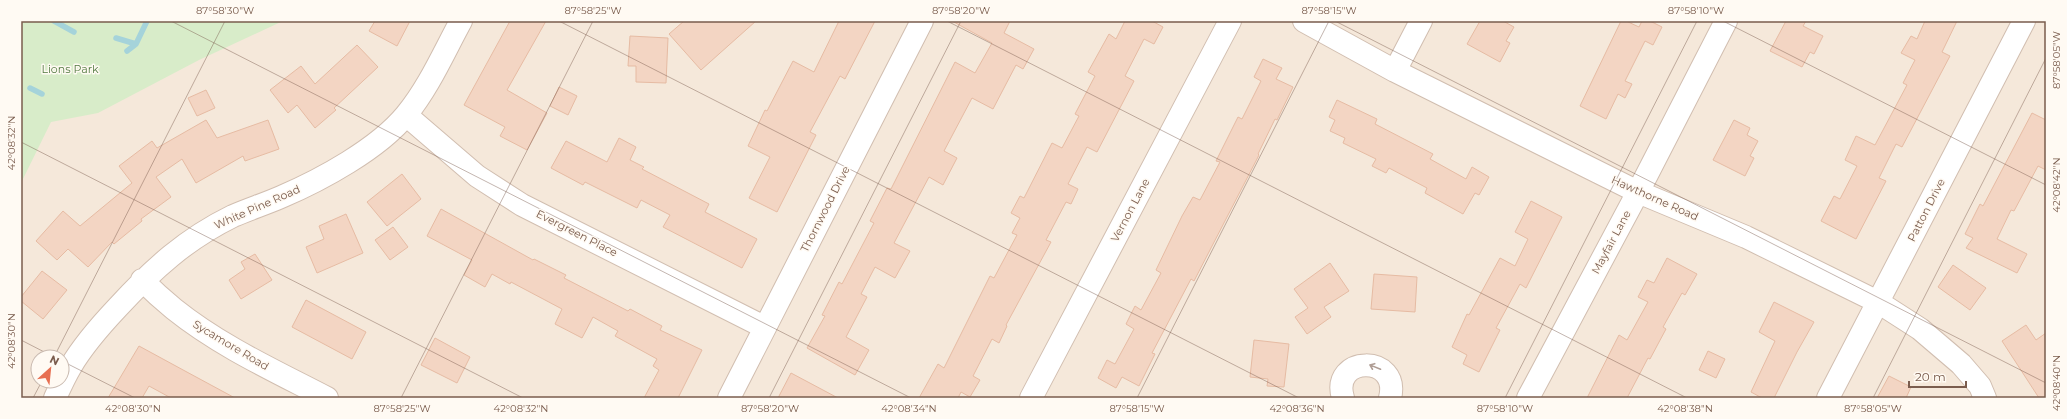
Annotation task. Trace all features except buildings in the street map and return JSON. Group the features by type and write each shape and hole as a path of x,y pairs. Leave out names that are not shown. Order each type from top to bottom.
{"street":[{"name":"White Pine Road","path":"55,398 71,365 97,329 142,280 169,256 198,236 234,216 316,181 347,163 377,141 406,115 432,74 461,21"},
{"name":"Thornwood Drive","path":"729,398 922,21"},
{"name":"Vernon Lane","path":"1031,398 1230,21"},
{"name":"Hawthorne Road","path":"1304,21 1395,71 1638,192 1746,237 1878,302 1920,328 1961,364 1980,386 1985,398"},
{"path":"1395,71 1421,21"},
{"name":"Mayfair Lane","path":"1528,398 1638,192 1726,21"},
{"name":"Patton Drive","path":"1828,398 2024,21"},
{"name":"Evergreen Place","path":"406,115 477,176 522,205 764,327"},
{"name":"Sycamore Road","path":"142,280 173,309 202,329 239,352 327,398"},
{"path":"1343,398 1341,391 1342,381 1350,370 1357,366 1367,364 1379,368 1388,376 1391,386 1390,398"}],"shaded area":[{"path":"21,21 2046,21 2046,398 21,398"}],"green space":[{"name":"Lions Park","path":"21,21 283,21 199,60 98,113 51,122 21,183"}],"waterway":[{"path":"54,21 74,32"},
{"path":"116,38 136,44 147,21"},
{"path":"127,51 136,44"},
{"path":"30,88 42,94"}]}
